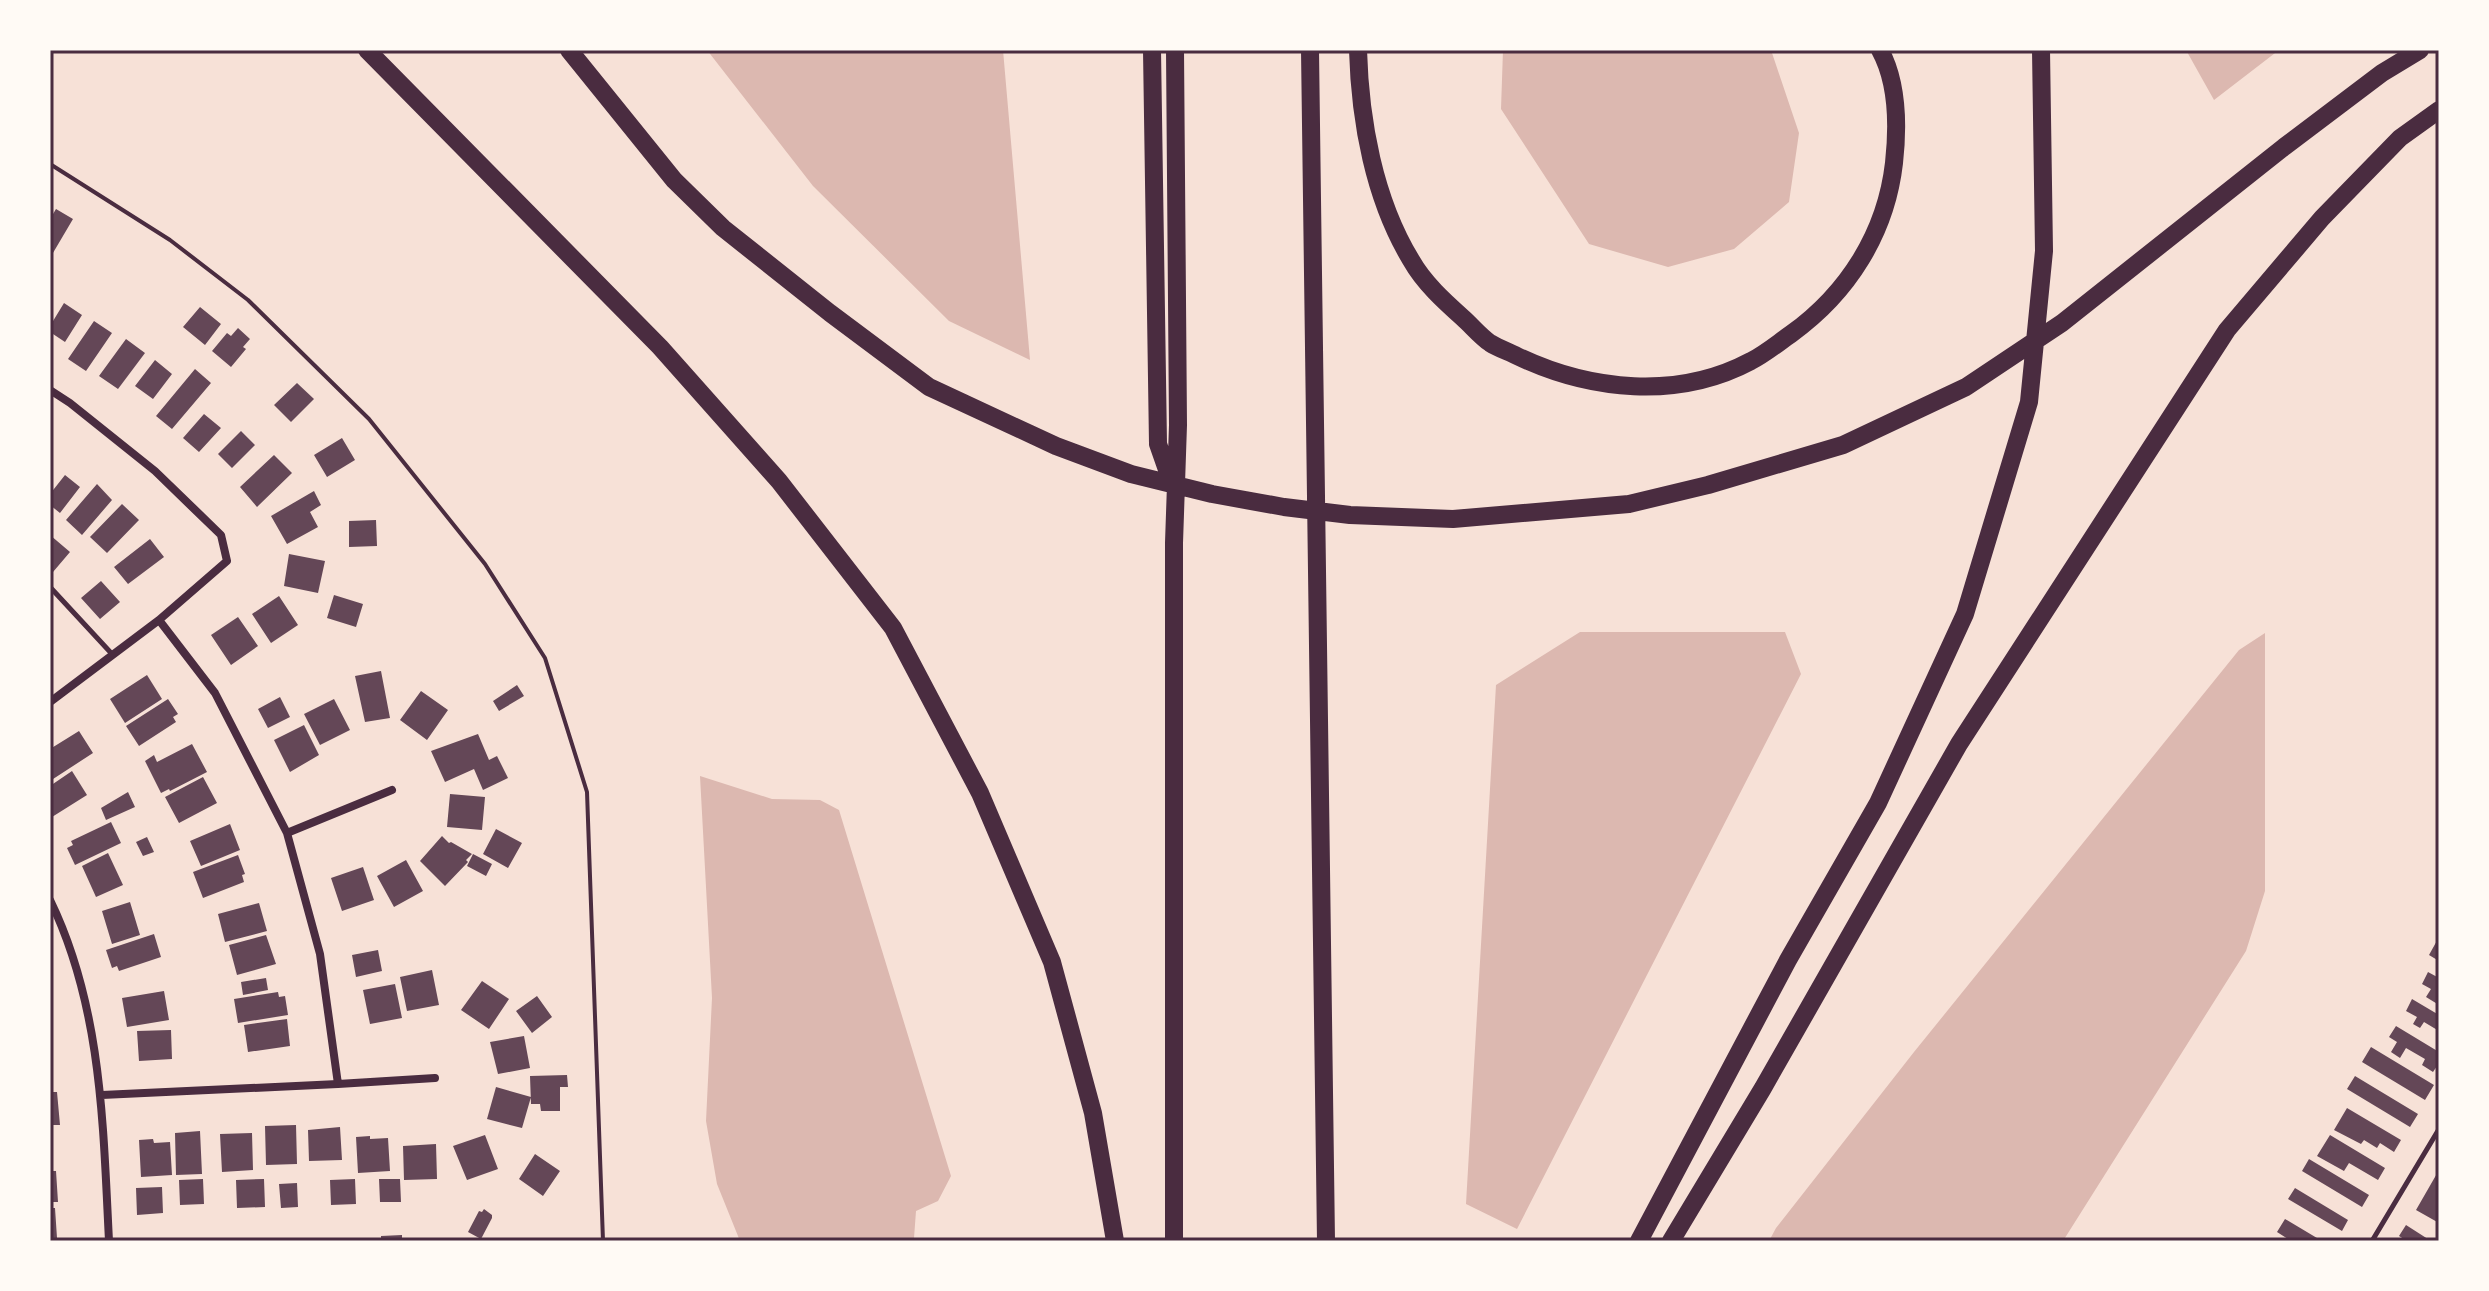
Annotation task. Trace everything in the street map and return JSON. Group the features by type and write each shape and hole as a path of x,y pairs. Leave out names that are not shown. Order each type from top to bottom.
{"highway":[{"path":"367,50 660,347 779,481 893,628 980,793 1052,962 1093,1113 1115,1241"},
{"path":"569,50 674,180 723,228 929,387 1056,446 1145,478 1284,507 1350,515 1453,519 1629,504 1708,485 1843,445 1966,387 2062,323 2284,147 2382,73 2420,50"},
{"path":"1152,50 1158,444 1175,494"},
{"path":"1174,1241 1174,543 1178,425 1175,50"},
{"path":"1310,50 1326,1241"},
{"path":"1358,50 1361,94 1379,188 1394,228 1412,262 1439,297 1490,343 1553,373 1590,382 1642,388 1677,385 1750,362 1813,318 1850,279 1886,206 1892,181 1898,131 1892,92 1880,50"},
{"path":"1639,1241 1788,960 1885,788 1965,614 2029,402 2044,251 2041,50"},
{"path":"1671,1241 1763,1088 1959,744 2227,330 2322,218 2400,138 2439,110"}],"street":[{"path":"50,390 155,471 221,535 227,561 159,620 50,702"},
{"path":"159,620 215,693 287,833 320,954 338,1084"},
{"path":"287,833 392,790"},
{"path":"50,900 89,1014 102,1095 109,1241"},
{"path":"102,1095 435,1078"}],"lane":[{"path":"50,587 112,654"},
{"path":"2372,1241 2439,1129"}],"path":[{"path":"50,164 170,240 248,300 369,419 485,564 545,658 587,792 603,1241"}],"shaded area":[{"path":"707,50 1003,50 1030,360 949,321 813,186"},
{"path":"1503,50 1771,50 1799,133 1789,202 1734,249 1668,267 1589,244 1501,109"},
{"path":"2186,50 2279,50 2214,100"},
{"path":"1580,632 1785,632 1801,674 1517,1229 1466,1204 1496,685"},
{"path":"2265,633 2265,891 2246,951 2063,1241 1769,1241 1914,1052 2239,650"},
{"path":"700,776 772,799 820,800 839,810 951,1176 938,1201 916,1211 914,1238 910,1241 740,1241 717,1184 706,1121 712,998"}],"building":[{"path":"56,209 73,219 50,258 50,219"},
{"path":"64,303 82,315 65,342 50,332 50,326"},
{"path":"200,307 221,324 205,345 183,327"},
{"path":"94,321 112,333 86,371 68,359"},
{"path":"238,328 250,339 231,367 212,351 227,333 231,336"},
{"path":"126,339 145,353 118,389 99,376"},
{"path":"155,360 172,374 153,399 135,386"},
{"path":"195,369 211,383 172,429 156,416"},
{"path":"297,383 314,399 291,422 274,405"},
{"path":"204,414 221,428 199,452 183,438"},
{"path":"241,431 255,445 232,468 218,454"},
{"path":"342,438 355,460 327,477 314,455"},
{"path":"274,455 292,473 257,507 240,487"},
{"path":"65,475 80,487 60,513 50,505 50,494"},
{"path":"97,484 112,500 82,535 66,520"},
{"path":"314,491 321,505 310,512 318,527 287,544 271,516"},
{"path":"122,504 139,520 107,553 90,537"},
{"path":"376,520 377,546 349,547 349,521"},
{"path":"50,535 70,552 53,572 50,570"},
{"path":"150,539 164,557 128,584 114,567"},
{"path":"289,554 325,561 318,593 284,586"},
{"path":"101,581 120,602 100,619 81,598"},
{"path":"334,595 363,604 356,627 327,618"},
{"path":"279,596 298,625 271,643 252,614"},
{"path":"238,617 258,646 231,665 211,635"},
{"path":"381,671 390,718 365,722 355,676"},
{"path":"147,675 162,699 125,723 110,699"},
{"path":"517,685 524,696 499,711 493,701"},
{"path":"421,691 448,710 427,740 400,720"},
{"path":"280,697 290,717 268,728 258,709"},
{"path":"168,699 178,714 173,717 176,722 139,746 126,726"},
{"path":"334,699 350,730 320,745 304,714"},
{"path":"304,725 319,755 290,772 274,740"},
{"path":"79,731 93,753 50,781 50,749"},
{"path":"478,734 489,760 497,756 508,778 483,790 474,769 445,782 431,751"},
{"path":"192,744 207,772 161,793 145,761 154,755 157,762"},
{"path":"72,771 87,795 52,817 50,786"},
{"path":"203,777 217,803 179,823 165,797"},
{"path":"128,792 135,807 106,820 101,808"},
{"path":"450,794 485,797 482,830 447,827"},
{"path":"111,822 121,843 75,865 67,848 73,845 71,841"},
{"path":"230,824 240,850 201,866 190,841"},
{"path":"496,829 522,843 508,868 483,854"},
{"path":"442,836 449,843 472,854 445,886 420,861"},
{"path":"147,837 154,852 143,856 136,842"},
{"path":"108,853 123,885 96,897 82,866"},
{"path":"473,854 492,864 486,876 467,866"},
{"path":"238,855 245,874 242,875 244,882 203,898 193,872"},
{"path":"406,860 423,891 394,907 377,876"},
{"path":"363,867 374,900 342,911 331,878"},
{"path":"130,902 140,935 112,944 102,911"},
{"path":"259,903 267,931 225,942 218,914"},
{"path":"154,934 161,957 119,971 117,966 112,968 106,950"},
{"path":"266,935 276,964 237,975 229,945"},
{"path":"2439,937 2439,961 2429,955"},
{"path":"378,950 382,971 356,977 352,955"},
{"path":"432,970 439,1005 407,1011 400,977"},
{"path":"2428,972 2439,978 2439,1005 2426,997 2431,989 2422,984"},
{"path":"266,978 268,990 243,995 241,982"},
{"path":"482,981 509,999 489,1029 461,1010"},
{"path":"395,984 402,1018 370,1024 363,990"},
{"path":"164,991 169,1020 127,1027 122,998"},
{"path":"278,992 279,997 285,996 288,1015 238,1023 234,999"},
{"path":"537,996 552,1017 532,1033 516,1011"},
{"path":"2412,999 2439,1015 2439,1031 2424,1022 2420,1028 2413,1024 2417,1017 2406,1011"},
{"path":"287,1019 290,1046 248,1052 244,1025"},
{"path":"2396,1026 2439,1052 2439,1068 2437,1066 2433,1072 2422,1065 2425,1059 2406,1048 2400,1058 2391,1052 2397,1042 2389,1037"},
{"path":"171,1030 172,1059 139,1061 137,1031"},
{"path":"524,1036 530,1068 498,1074 490,1042"},
{"path":"2371,1047 2434,1085 2425,1100 2362,1062"},
{"path":"567,1075 568,1087 560,1087 560,1111 541,1111 540,1104 531,1104 530,1076"},
{"path":"2355,1076 2418,1114 2410,1127 2347,1089"},
{"path":"496,1087 531,1097 522,1128 487,1119"},
{"path":"50,1092 57,1092 60,1125 50,1125"},
{"path":"2347,1108 2401,1140 2394,1152 2380,1143 2377,1148 2364,1140 2361,1144 2334,1130"},
{"path":"296,1125 297,1164 266,1165 265,1126"},
{"path":"340,1127 342,1160 309,1161 308,1130"},
{"path":"200,1131 202,1174 176,1175 175,1133"},
{"path":"252,1133 253,1170 222,1172 220,1134"},
{"path":"485,1135 498,1169 467,1180 453,1146"},
{"path":"2330,1135 2385,1168 2378,1180 2349,1163 2344,1171 2317,1156"},
{"path":"370,1136 370,1139 388,1138 390,1171 358,1173 356,1137"},
{"path":"153,1139 154,1143 170,1142 172,1175 141,1177 139,1140"},
{"path":"436,1144 437,1179 404,1180 403,1146"},
{"path":"535,1154 560,1171 543,1196 519,1179"},
{"path":"2309,1159 2369,1195 2362,1207 2302,1171"},
{"path":"2439,1170 2439,1223 2416,1210"},
{"path":"50,1171 56,1171 58,1202 50,1202"},
{"path":"203,1179 204,1204 180,1205 179,1180"},
{"path":"264,1179 265,1207 237,1208 236,1180"},
{"path":"355,1179 356,1204 331,1205 330,1180"},
{"path":"379,1179 400,1179 401,1202 380,1202"},
{"path":"297,1183 298,1207 281,1208 279,1184"},
{"path":"162,1187 163,1213 137,1215 136,1188"},
{"path":"2295,1188 2348,1220 2342,1231 2288,1199"},
{"path":"50,1208 55,1208 57,1238 50,1238"},
{"path":"484,1209 492,1218 481,1239 468,1232 479,1211"},
{"path":"2285,1219 2322,1241 2287,1241 2277,1232"},
{"path":"2406,1225 2431,1241 2407,1241 2399,1236"},
{"path":"402,1235 402,1241 381,1241 381,1236"}]}
